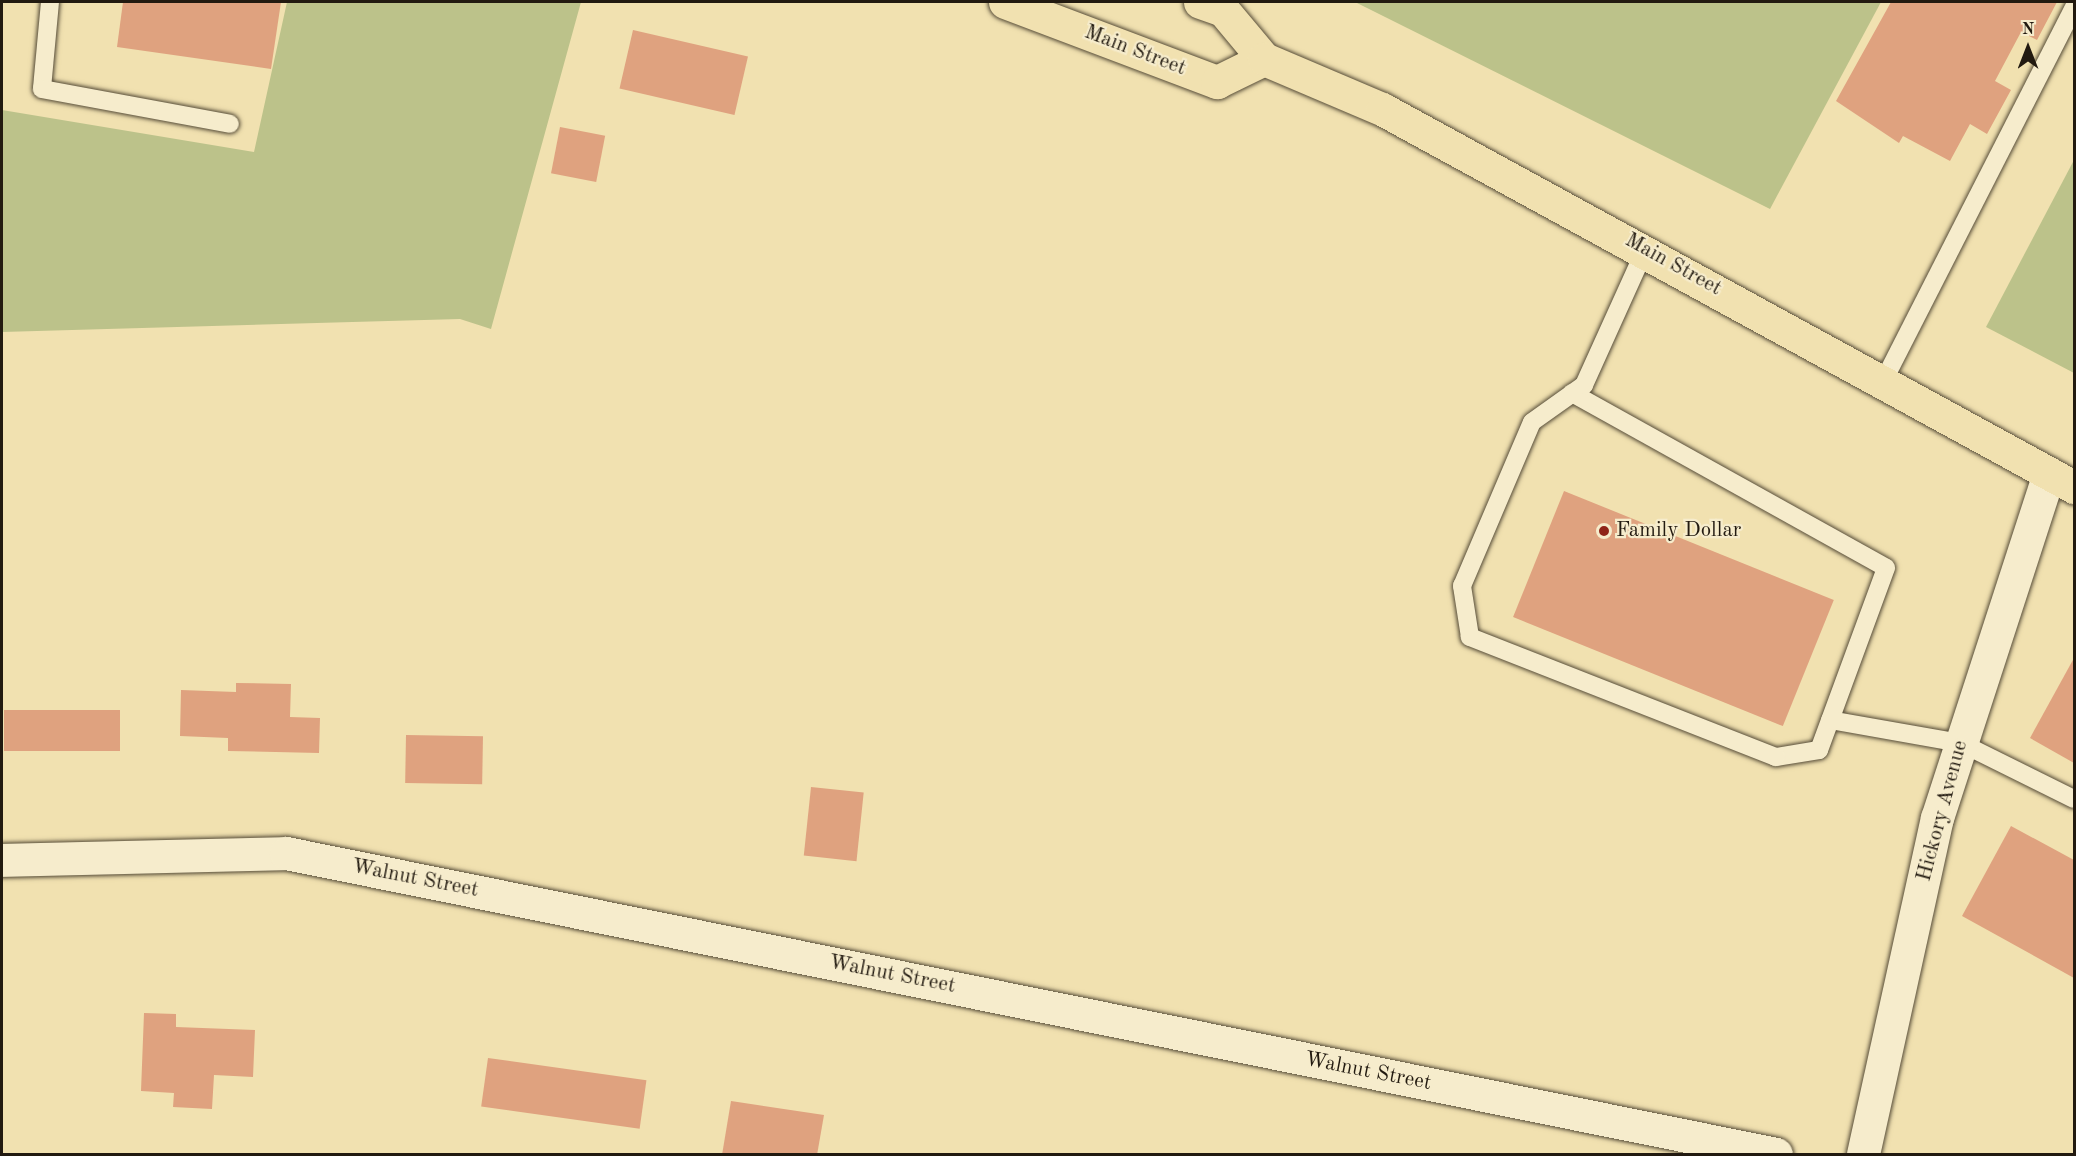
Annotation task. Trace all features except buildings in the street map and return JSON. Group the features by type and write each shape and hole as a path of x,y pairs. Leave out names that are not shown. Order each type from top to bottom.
{"main road":[{"name":"Main Street","path":"1005,2 1217,82 1264,59"},
{"name":"Main Street","path":"1200,2 1223,10 1264,59 1382,109 1645,250 2062,480"}],"street":[{"name":"Hickory Avenue","path":"1863,1155 1937,818 1961,742 2062,480"},
{"name":"Walnut Street","path":"2,860 286,853 1776,1155"}],"lane":[{"path":"50,2 42,90 230,124"},
{"path":"1883,381 2074,7"},
{"path":"1572,393 1886,568 1819,750 1776,757 1470,637 1462,586 1532,422 1584,384 1645,250"},
{"path":"1830,720 1961,742 2074,799"}],"green space":[{"path":"287,2 581,2 491,329 460,319 2,332 2,110 254,152"},
{"path":"1355,2 1881,2 1770,209"},
{"path":"2074,160 2074,373 1986,327"}],"place":[{"name":"Family Dollar","path":"1604,531"}]}
